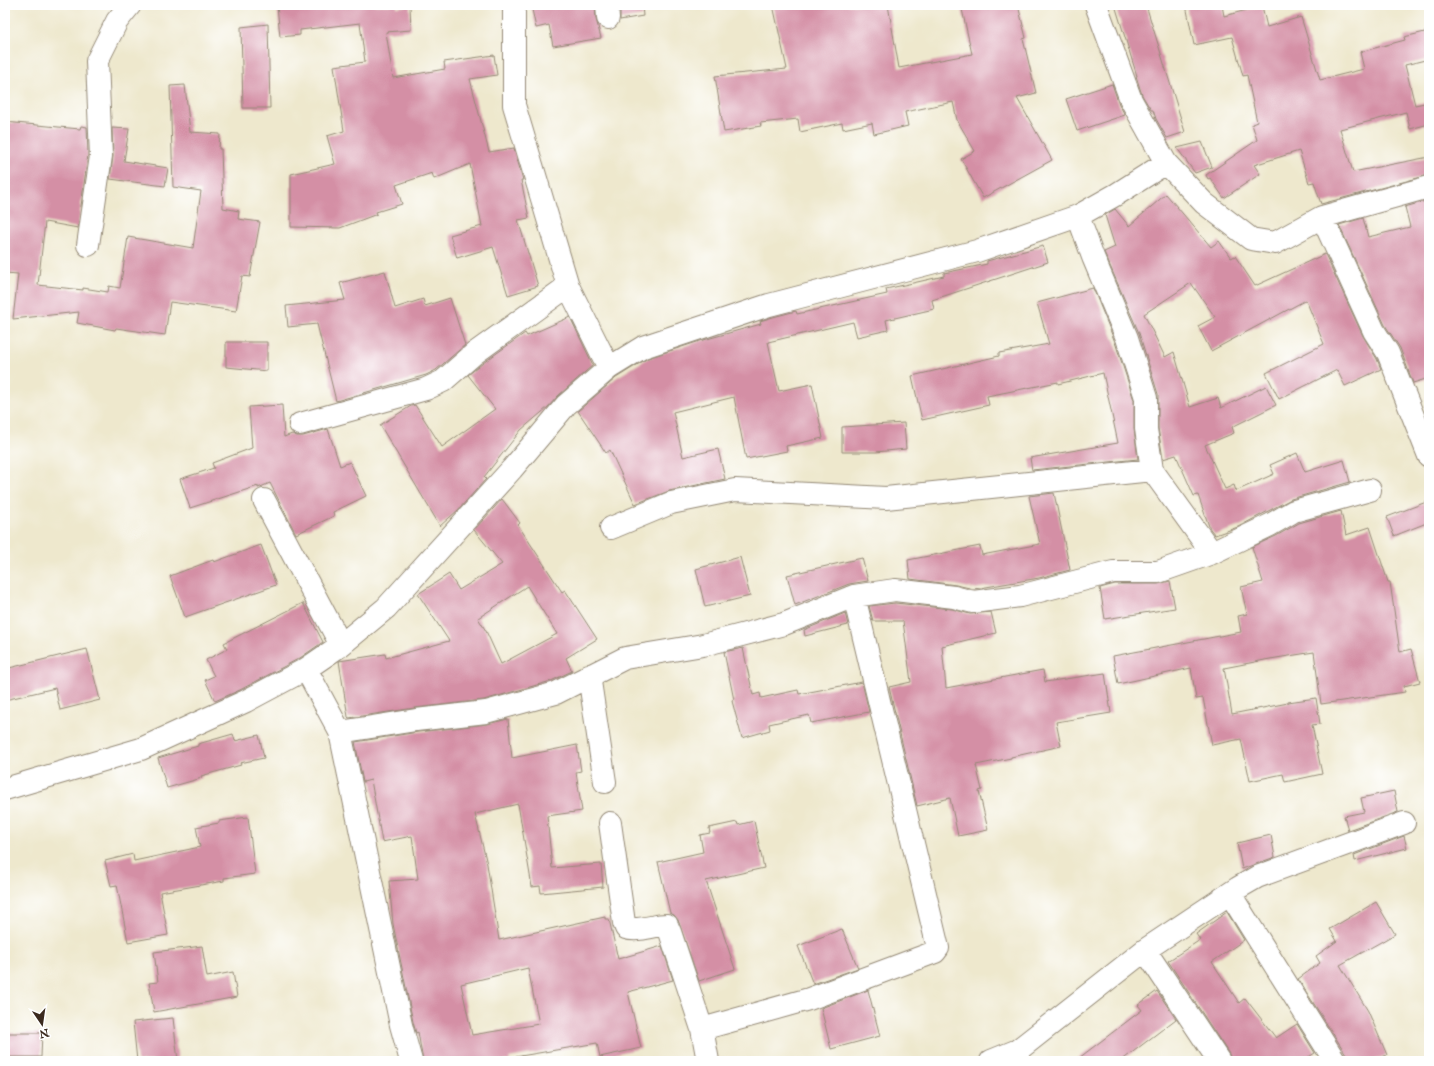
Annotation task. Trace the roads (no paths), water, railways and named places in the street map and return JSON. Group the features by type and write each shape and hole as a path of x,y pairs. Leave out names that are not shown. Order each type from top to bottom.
{"street":[{"path":"88,245 101,156 97,61 117,21 130,5"},
{"path":"514,5 514,105 568,286 610,368"},
{"path":"1096,5 1131,100 1166,163 1204,203 1251,239 1274,243 1322,217 1429,187"},
{"path":"5,789 141,748 246,701 306,669 341,645 386,608 512,469 566,405 610,368 643,347 769,305 977,251 1078,216 1117,194 1166,163"},
{"path":"1078,216 1093,257 1128,338 1146,398 1146,429 1152,470 1212,553"},
{"path":"1322,217 1374,332 1388,353 1429,456"},
{"path":"300,424 426,389 443,381 475,353 568,286"},
{"path":"611,528 671,503 735,490 886,498 1152,470"},
{"path":"340,732 416,720 486,712 556,693 625,658 703,645 784,624 854,596 895,590 954,596 973,602 1020,596 1113,572 1158,572 1212,553 1270,525 1294,511 1370,490"},
{"path":"264,500 341,645"},
{"path":"702,1029 809,999 935,952 938,948 854,596"},
{"path":"306,669 340,732 401,1025 411,1061"},
{"path":"589,675 604,782"},
{"path":"610,823 624,923 626,928 631,930 658,925 667,925 702,1029 708,1061"},
{"path":"992,1061 1021,1055 1145,950 1257,877 1404,823"},
{"path":"1230,894 1335,1061"},
{"path":"1145,950 1219,1061"}]}
